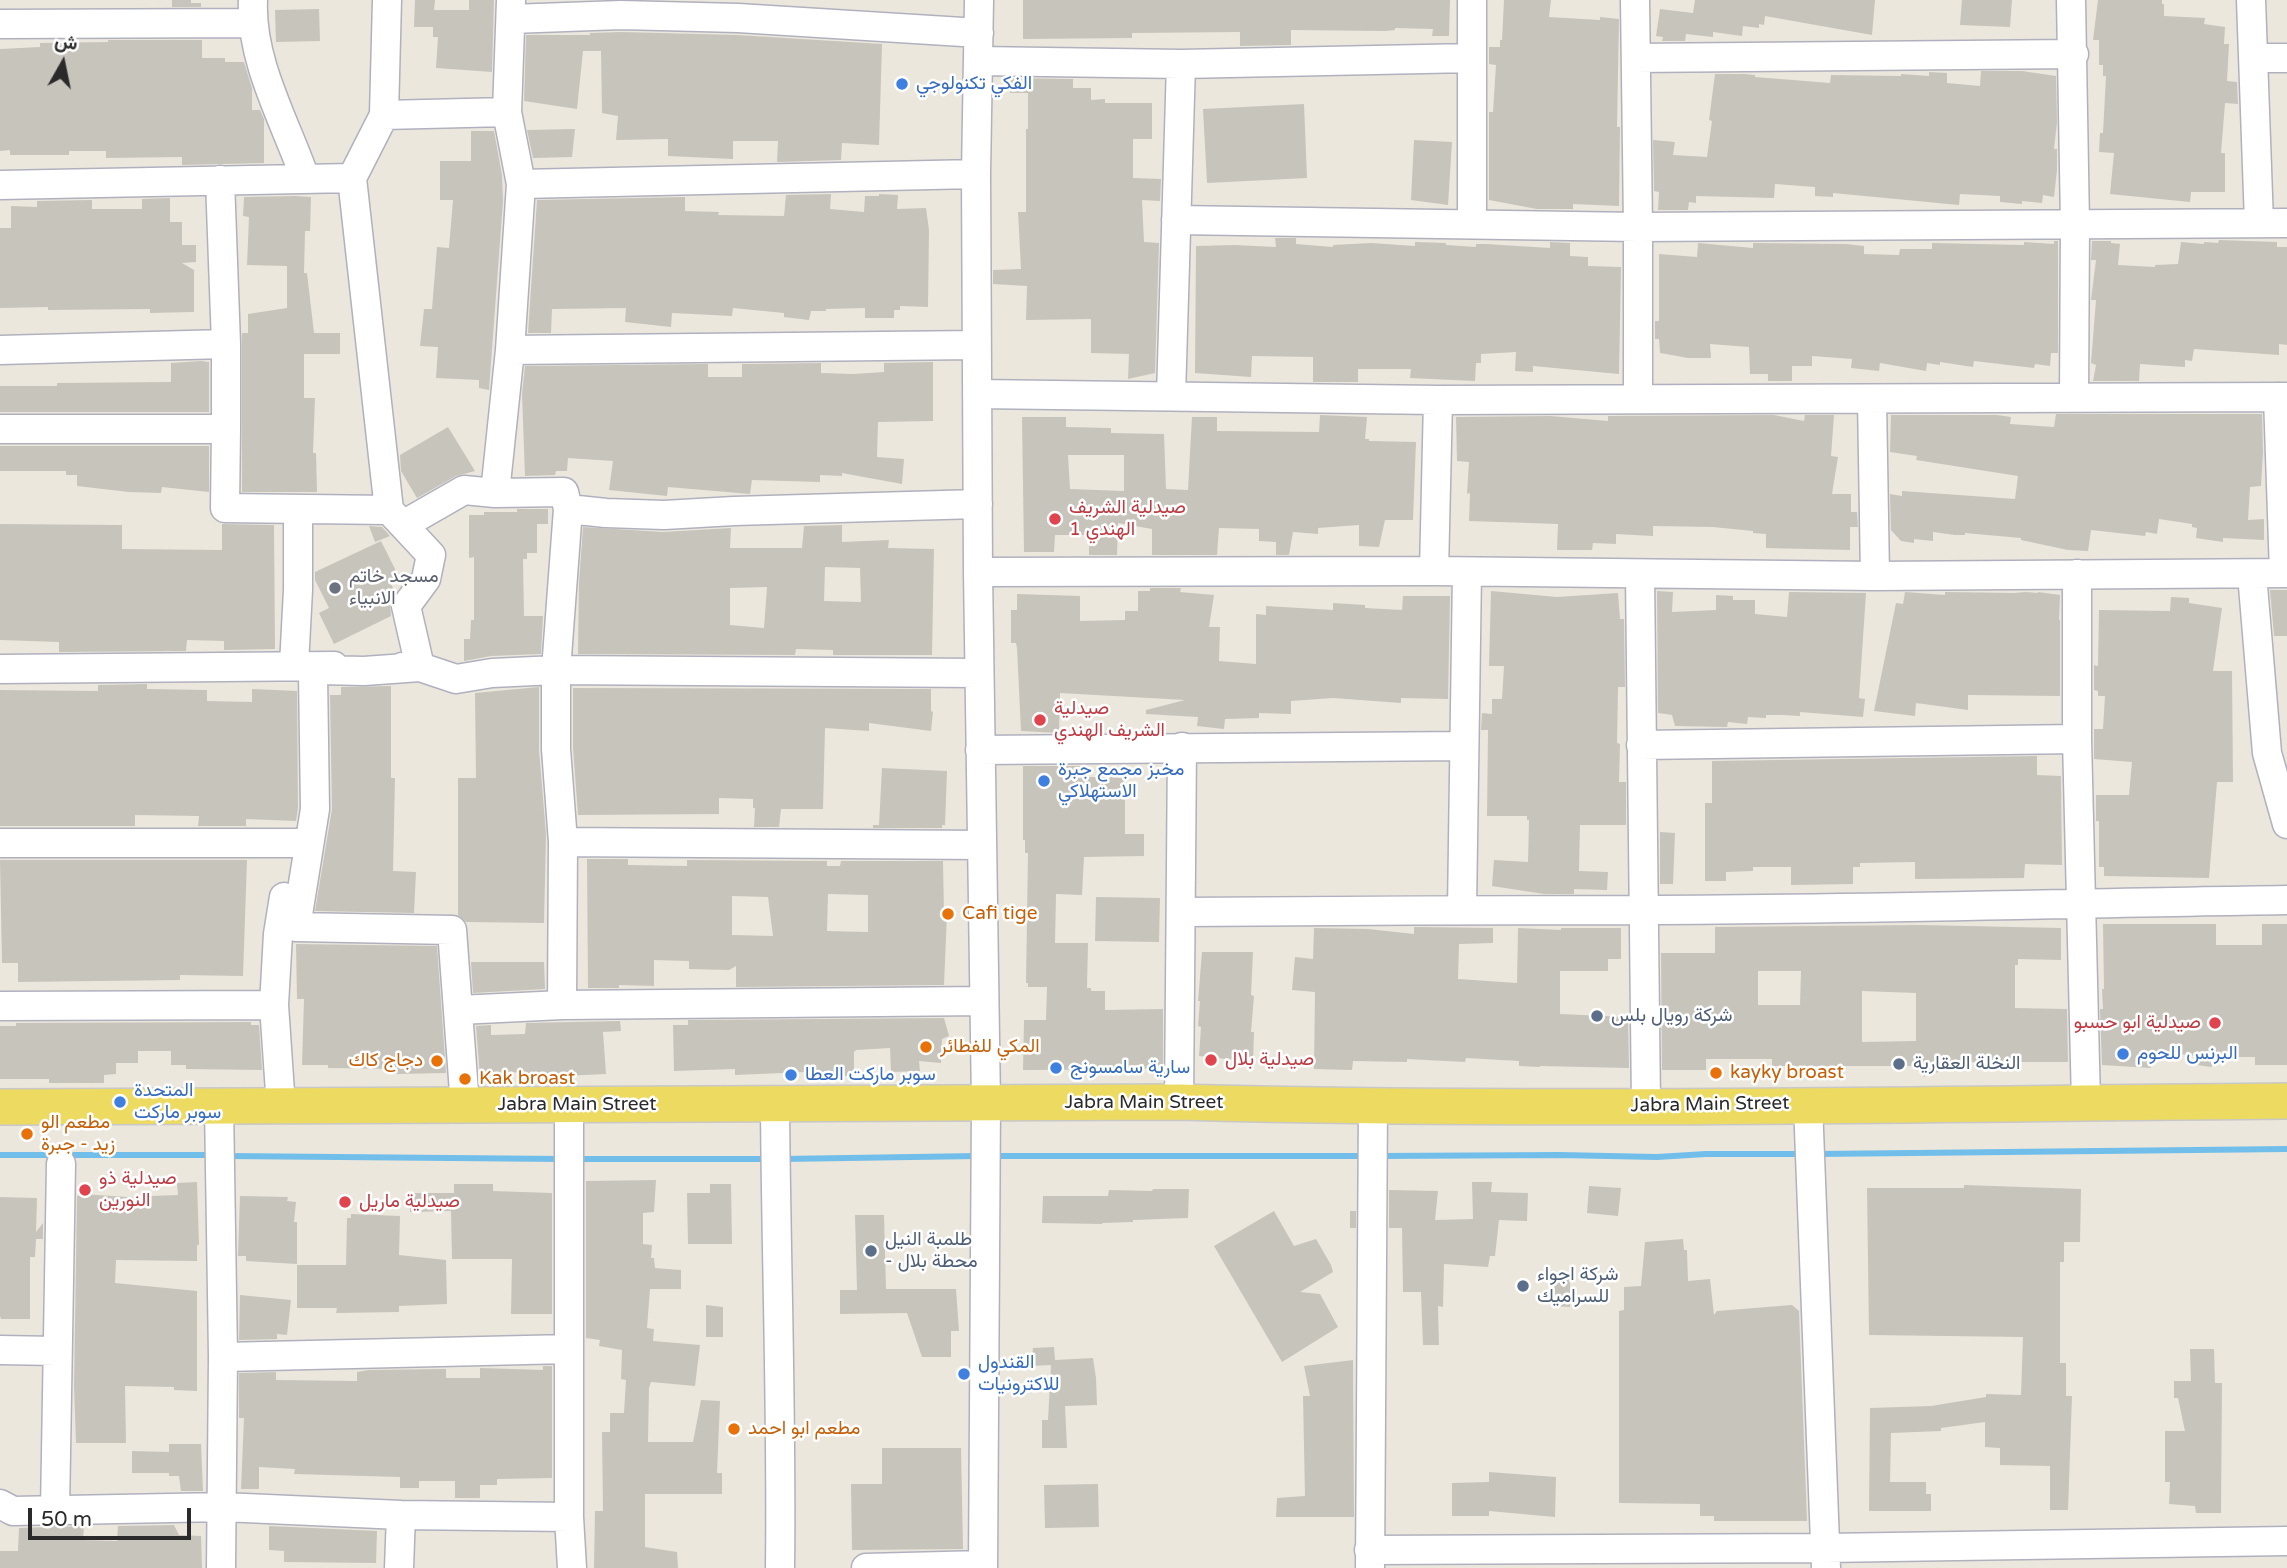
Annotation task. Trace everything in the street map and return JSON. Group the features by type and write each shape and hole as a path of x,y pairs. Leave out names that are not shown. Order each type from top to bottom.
{"main road":[{"name":"Jabra Main Street","path":"0,1107 1179,1102 1646,1106 2287,1101"}],"street":[{"path":"387,0 384,115 352,178 396,517 431,555 426,579 406,606 420,667"},
{"path":"866,1568 983,1566 986,1103 978,673 976,174 979,0"},
{"path":"1472,0 1472,224"},
{"path":"1635,0 1637,400"},
{"path":"2071,0 2074,54 2074,397"},
{"path":"2251,0 2259,223"},
{"path":"495,493 510,350 521,184 507,112 511,10 737,18 979,33"},
{"path":"0,24 253,12 270,89 305,178"},
{"path":"1636,58 2074,54"},
{"path":"978,61 1181,64 1472,58"},
{"path":"2254,58 2287,58"},
{"path":"1171,396 1181,64"},
{"path":"384,115 507,112"},
{"path":"521,184 976,174"},
{"path":"0,185 352,178"},
{"path":"220,180 226,344 225,508 396,517 464,490 495,493 564,492 568,509 556,670 556,749 563,842 562,1005"},
{"path":"1177,220 1638,227 2287,223"},
{"path":"0,350 226,344"},
{"path":"510,350 976,345"},
{"path":"977,394 1438,400 2283,397 2285,573 1875,576 1434,571 978,572"},
{"path":"1872,399 1875,576"},
{"path":"1434,571 1438,400"},
{"path":"0,429 226,429"},
{"path":"568,509 664,515 978,504"},
{"path":"281,1107 274,1005 278,934 289,867 310,805 300,666 298,510"},
{"path":"1462,909 1467,572"},
{"path":"2077,574 2077,739 2086,1102"},
{"path":"2252,574 2287,824"},
{"path":"1640,575 1646,1106"},
{"path":"420,667 364,671 321,670 313,674 310,805 296,927 452,930"},
{"path":"0,669 420,667 456,679 492,673 556,670 978,673"},
{"path":"1641,745 2077,739"},
{"path":"980,750 1464,746"},
{"path":"1179,1102 1182,747"},
{"path":"563,842 981,845"},
{"path":"0,843 296,843"},
{"path":"1182,912 1643,910 2287,900"},
{"path":"278,934 296,929 452,930"},
{"path":"452,930 465,1106"},
{"path":"459,1010 562,1005 984,1001"},
{"path":"0,1006 274,1005"},
{"path":"569,1104 569,1517 572,1568"},
{"path":"775,1104 780,1568"},
{"path":"1808,1104 1825,1558"},
{"path":"219,1105 223,1357 221,1568"},
{"path":"1373,1105 1370,1559 1825,1558 2287,1542"},
{"path":"55,1511 61,1164"},
{"path":"223,1357 569,1349"},
{"path":"0,1350 57,1351"},
{"path":"0,1504 13,1511 223,1507 401,1515 569,1517"},
{"path":"399,1568 401,1515"}],"building":[{"path":"172,0 191,0 191,3 201,3 201,7 172,7"},
{"path":"415,0 435,0 434,10 469,10 469,0 494,0 492,72 436,68 438,37 433,37 433,27 414,27"},
{"path":"1023,0 1450,0 1449,36 1432,36 1433,29 1291,30 1291,45 1240,46 1240,32 1132,33 1132,38 1023,39"},
{"path":"1504,0 1551,0 1549,17 1619,19 1619,206 1573,204 1573,209 1537,209 1489,200 1489,112 1493,112 1496,65 1489,64 1489,47 1500,47"},
{"path":"1695,0 1875,0 1872,35 1765,16 1764,25 1759,24 1759,28 1743,26 1742,36 1713,32 1713,37 1686,34 1685,41 1662,41 1663,37 1656,36 1660,9 1693,13"},
{"path":"1962,0 2012,0 2010,27 1960,25"},
{"path":"2098,0 2162,0 2164,16 2205,18 2204,24 2225,27 2224,44 2229,44 2227,81 2237,82 2238,104 2225,103 2221,153 2225,153 2225,192 2191,192 2190,202 2110,194 2114,153 2099,152 2100,133 2103,133 2106,76 2103,76 2103,65 2099,65 2099,40 2093,40"},
{"path":"319,9 320,41 276,42 275,10"},
{"path":"621,32 737,35 882,44 879,145 842,143 841,160 777,162 778,141 733,141 733,159 668,156 668,139 616,140 618,116 602,113 601,51 583,51 577,109 524,101 526,35"},
{"path":"202,40 202,58 225,58 225,62 244,62 252,88 252,110 260,110 264,119 264,163 182,165 182,157 106,158 106,151 69,151 69,155 10,155 10,150 0,151 0,49 40,47 40,43"},
{"path":"1981,71 2022,71 2056,76 2057,122 2054,149 2057,149 2057,170 2054,197 2043,195 2042,203 2022,201 2022,204 2000,202 2000,196 1960,194 1959,205 1833,193 1833,197 1815,196 1815,187 1775,184 1774,198 1696,196 1696,203 1689,202 1688,210 1658,210 1659,192 1654,191 1653,140 1675,142 1673,155 1707,157 1715,74 1744,74 1830,83 1831,75 1929,76 1929,72 1947,73 1947,83 1980,86"},
{"path":"1010,78 1073,79 1073,88 1091,88 1091,100 1105,99 1105,103 1152,103 1152,139 1133,139 1133,178 1161,179 1160,201 1142,200 1144,242 1159,243 1155,373 1128,379 1129,354 1091,353 1091,319 1026,320 1027,286 993,284 993,270 1021,269 1018,212 1026,212 1028,93 1010,93"},
{"path":"1304,104 1307,178 1207,183 1203,109"},
{"path":"575,129 572,157 533,158 527,130"},
{"path":"471,131 494,131 502,175 503,201 489,390 479,388 479,380 436,378 438,347 420,346 424,309 432,309 437,247 449,248 453,200 440,200 440,161 471,161"},
{"path":"1414,140 1452,142 1448,205 1411,200"},
{"path":"831,194 830,209 864,212 865,196 879,194 898,195 897,209 926,208 929,230 928,307 900,306 900,310 894,310 894,318 865,318 865,308 826,309 811,311 809,320 784,317 784,313 733,308 732,316 672,313 671,327 625,322 626,308 552,309 551,333 528,333 537,200 685,197 685,211 719,212 718,215 784,216 786,195"},
{"path":"244,197 311,197 310,231 305,231 304,273 307,273 314,333 340,333 340,354 304,354 304,398 315,398 313,453 316,453 317,492 242,492 242,333 248,333 248,314 287,308 287,266 247,265 249,217 243,216"},
{"path":"170,198 170,222 182,222 182,245 196,245 196,262 182,263 194,270 194,312 0,308 0,228 11,228 11,206 37,207 37,201 92,200 92,209 142,209 142,199"},
{"path":"1275,238 1296,238 1296,244 1333,247 1371,243 1415,246 1415,242 1476,247 1476,244 1486,244 1550,248 1550,242 1570,243 1570,256 1588,257 1588,266 1621,267 1619,374 1533,366 1533,372 1515,371 1516,352 1481,354 1481,363 1476,363 1475,381 1410,378 1411,369 1358,369 1358,382 1313,382 1313,357 1252,356 1251,377 1195,373 1196,246 1276,247"},
{"path":"2219,240 2277,242 2277,247 2287,247 2287,345 2279,344 2279,355 2194,349 2192,361 2185,360 2185,367 2140,364 2139,381 2093,381 2096,365 2091,363 2096,300 2091,300 2096,260 2091,260 2092,241 2120,244 2118,265 2155,267 2178,264 2181,242 2204,244 2218,243"},
{"path":"2054,241 2058,241 2058,353 2051,353 2050,366 2035,364 2034,368 1974,361 1973,367 1940,362 1940,365 1927,363 1926,371 1880,363 1879,371 1851,368 1852,359 1812,356 1812,366 1792,366 1792,381 1768,381 1768,374 1750,374 1749,347 1710,344 1711,358 1688,358 1660,353 1659,339 1655,339 1655,321 1659,321 1659,254 1697,257 1698,243 1753,248 1753,243 1846,244 1864,246 1864,254 1899,255 1900,249 1932,249 1932,243 2024,245 2024,242 2054,244"},
{"path":"209,362 209,412 0,412 0,386 171,382 171,363"},
{"path":"933,362 933,421 878,422 877,457 904,459 902,484 842,473 842,476 820,475 820,482 752,480 750,494 668,487 667,496 609,490 613,461 568,458 567,471 556,471 555,475 525,476 522,394 525,366 708,364 708,377 742,377 742,364 821,363 821,373 853,374 884,372 884,363"},
{"path":"2056,414 2262,414 2261,486 2250,487 2248,520 2264,519 2264,540 2223,538 2223,542 2196,538 2197,528 2192,527 2192,524 2159,519 2157,534 2146,532 2145,536 2091,530 2088,551 2068,550 2021,538 1965,533 1955,535 1933,532 1933,541 1914,539 1914,543 1901,541 1891,530 1890,494 1902,496 1902,491 2015,499 2018,476 1916,460 1917,456 1890,452 1891,415 1997,415 2011,417 2010,424 2054,427"},
{"path":"1320,415 1367,417 1365,439 1416,442 1413,520 1385,520 1379,547 1359,546 1359,525 1318,528 1318,534 1293,532 1289,555 1276,555 1276,542 1259,541 1259,529 1219,528 1217,555 1152,555 1152,529 1118,523 1117,555 1089,555 1089,535 1055,535 1054,552 1024,552 1022,417 1066,417 1066,427 1111,428 1111,433 1164,434 1166,489 1188,490 1192,417 1217,417 1217,431 1319,432","holes":["1068,455 1124,455 1124,491 1070,489"]},
{"path":"1774,415 1804,421 1805,415 1834,415 1831,456 1838,457 1832,494 1851,494 1851,512 1857,512 1858,527 1850,527 1850,550 1766,548 1766,534 1753,531 1653,526 1653,536 1616,534 1616,544 1593,543 1592,550 1557,550 1558,524 1469,521 1469,462 1457,461 1456,417 1550,416 1608,421 1608,416"},
{"path":"448,427 475,471 456,476 417,498 401,471 400,455"},
{"path":"0,446 209,446 209,492 162,487 161,493 129,492 77,486 77,475 66,475 66,471 0,471"},
{"path":"517,509 548,509 548,524 537,524 537,553 527,553 527,559 523,559 524,616 543,616 541,654 491,656 464,661 464,639 470,639 471,620 474,620 474,557 469,558 469,515 517,512"},
{"path":"0,524 122,525 122,549 222,550 222,524 274,525 275,649 224,650 224,641 187,640 186,651 59,652 59,642 0,640"},
{"path":"842,525 842,542 889,540 888,548 934,549 932,655 833,655 833,650 796,649 795,655 578,654 583,527 663,532 731,528 730,548 802,548 804,526","holes":["825,567 860,568 861,602 824,601","767,587 764,628 730,625 730,588"]},
{"path":"369,526 382,527 390,536 375,542"},
{"path":"381,541 400,579 391,584 395,592 390,603 391,616 334,644 319,613 329,608 315,580 315,572"},
{"path":"1150,588 1181,588 1180,592 1214,595 1209,627 1220,627 1219,661 1256,664 1256,614 1266,615 1266,606 1333,610 1333,603 1402,610 1403,596 1450,596 1448,699 1401,698 1401,703 1333,698 1291,701 1291,714 1259,713 1259,718 1225,719 1224,729 1197,726 1198,717 1146,714 1146,710 1185,700 1060,693 1059,733 1021,731 1017,648 1016,643 1011,643 1011,610 1017,610 1017,594 1080,596 1080,621 1125,620 1125,611 1138,611 1138,591 1150,591"},
{"path":"2270,590 2287,590 2287,636 2274,636"},
{"path":"1491,591 1557,597 1618,593 1620,619 1624,619 1625,687 1618,687 1617,743 1620,744 1619,782 1626,782 1626,825 1580,825 1579,871 1608,872 1607,890 1574,889 1574,894 1544,894 1492,886 1494,860 1528,862 1529,820 1527,816 1487,816 1488,730 1481,730 1482,713 1492,714 1492,699 1502,699 1504,666 1489,666"},
{"path":"1657,591 1673,592 1672,612 1716,610 1716,595 1733,596 1733,600 1755,600 1755,614 1787,617 1789,592 1866,593 1859,698 1865,699 1863,717 1800,712 1800,716 1748,717 1747,724 1728,722 1727,727 1675,726 1672,715 1658,713"},
{"path":"1905,592 1945,595 1945,592 2038,592 2060,595 2060,696 1968,695 1968,710 1916,703 1915,716 1874,711 1896,603 1903,604"},
{"path":"2171,597 2189,598 2189,603 2222,608 2213,671 2232,671 2233,782 2217,782 2209,878 2104,876 2104,867 2099,867 2096,795 2129,795 2132,762 2094,759 2094,729 2103,729 2105,696 2098,696 2098,691 2094,690 2094,665 2098,666 2099,610 2170,611"},
{"path":"147,684 147,689 207,690 207,701 252,702 252,689 297,691 296,821 246,819 246,826 198,826 199,816 135,815 135,826 0,826 0,690 98,691 98,685"},
{"path":"391,686 391,778 395,778 393,871 416,872 414,913 315,911 332,809 330,695 341,695 341,687"},
{"path":"539,687 539,750 546,834 544,923 466,922 458,915 458,778 476,778 475,693"},
{"path":"573,688 931,689 933,712 931,731 869,723 869,731 825,728 823,809 781,809 779,827 754,827 753,799 719,798 719,814 578,815 573,748"},
{"path":"2037,756 2037,775 2061,776 2062,865 2025,864 2024,878 1915,879 1915,862 1860,863 1860,867 1853,867 1853,884 1791,885 1791,867 1753,867 1753,871 1726,872 1726,881 1705,881 1705,803 1712,803 1712,761"},
{"path":"1023,766 1086,766 1086,777 1125,777 1125,834 1144,834 1144,856 1084,857 1082,895 1056,894 1055,943 1088,943 1087,988 1091,988 1091,991 1105,991 1105,1010 1163,1009 1163,1069 1023,1070 1024,1020 1046,1020 1047,987 1028,987 1026,983 1028,853 1025,853 1023,840"},
{"path":"882,768 947,771 945,825 942,825 942,828 873,828 873,825 879,825"},
{"path":"1660,832 1675,833 1673,884 1660,884"},
{"path":"587,859 628,859 628,865 687,866 687,860 827,861 827,866 840,866 841,861 943,861 944,914 947,914 944,985 736,987 736,966 729,970 689,969 689,961 654,960 654,986 588,988","holes":["828,894 868,895 868,932 827,931","732,896 768,897 773,936 732,935"]},
{"path":"0,860 247,860 243,976 180,975 180,980 18,982 18,963 2,963"},
{"path":"1096,897 1160,898 1159,942 1095,941"},
{"path":"2103,924 2216,924 2216,945 2262,945 2262,924 2287,924 2287,1065 2255,1065 2255,1057 2224,1057 2211,1067 2197,1065 2198,1056 2167,1053 2151,1055 2151,1068 2102,1065 2100,1009 2103,1009 2104,989"},
{"path":"1920,925 2061,928 2061,960 2018,959 2018,965 2015,965 2015,1008 2067,1009 2068,1062 1969,1062 1968,1067 1949,1066 1936,1073 1934,1070 1924,1077 1917,1066 1772,1066 1772,1059 1706,1059 1706,1070 1662,1070 1661,953 1715,953 1715,927","holes":["1758,971 1801,971 1800,1005 1758,1005","1862,991 1916,993 1916,1041 1862,1042"]},
{"path":"1414,927 1493,928 1493,943 1459,944 1458,979 1517,983 1518,928 1621,928 1621,959 1608,959 1608,971 1560,971 1560,1014 1628,1017 1629,1068 1519,1066 1519,1061 1466,1058 1465,1062 1407,1059 1407,1062 1353,1061 1352,1070 1314,1069 1315,992 1292,990 1295,957 1313,959 1314,928 1368,929 1414,934"},
{"path":"296,944 437,946 446,1073 396,1074 396,1069 302,1065 304,999 297,999"},
{"path":"1202,952 1253,952 1253,1062 1199,1056 1201,1027 1198,1026 1198,1001"},
{"path":"471,962 544,962 545,989 473,993"},
{"path":"944,1018 949,1036 942,1039 941,1063 919,1061 920,1071 891,1072 890,1048 856,1050 854,1076 806,1075 806,1072 735,1075 735,1069 674,1071 673,1025 688,1025 688,1020"},
{"path":"620,1021 621,1031 603,1032 606,1074 541,1077 526,1072 491,1073 491,1076 480,1077 476,1026 491,1025 491,1035 525,1034 526,1023"},
{"path":"251,1022 251,1025 259,1025 262,1070 186,1069 186,1065 171,1065 171,1051 138,1051 138,1063 116,1063 116,1074 104,1075 104,1083 49,1083 49,1079 0,1079 0,1026 16,1026 16,1023"},
{"path":"656,1180 654,1212 643,1213 643,1244 652,1245 651,1258 654,1258 655,1268 681,1270 681,1289 650,1289 647,1328 654,1329 653,1341 700,1345 695,1386 651,1382 648,1442 693,1442 701,1400 720,1401 717,1473 722,1473 722,1494 645,1494 645,1547 677,1552 678,1568 594,1568 595,1511 603,1511 602,1432 610,1432 610,1413 624,1413 626,1380 621,1379 622,1350 599,1346 600,1340 586,1338 586,1181"},
{"path":"197,1182 197,1261 116,1260 115,1283 197,1291 197,1391 174,1390 174,1387 125,1386 126,1443 76,1443 74,1386 77,1196 178,1195 177,1183"},
{"path":"1472,1182 1492,1182 1491,1192 1528,1193 1527,1221 1499,1220 1495,1256 1490,1256 1488,1267 1444,1264 1443,1307 1438,1306 1439,1345 1423,1345 1421,1292 1403,1292 1402,1228 1389,1228 1389,1190 1438,1191 1435,1220 1473,1219"},
{"path":"454,1184 493,1184 493,1191 552,1193 552,1314 511,1314 512,1259 452,1259 451,1211 410,1212 410,1193 454,1193"},
{"path":"710,1184 731,1184 732,1244 688,1244 687,1193 710,1193"},
{"path":"1964,1185 2081,1189 2080,1242 2064,1242 2064,1262 2060,1262 2060,1363 2066,1363 2066,1396 2072,1396 2068,1510 2050,1510 2050,1466 2000,1465 2000,1448 1985,1447 1985,1422 1941,1428 1941,1431 1891,1433 1890,1482 1926,1482 1926,1494 1931,1494 1931,1511 1869,1511 1870,1408 1931,1406 1986,1397 1986,1394 2021,1395 2023,1337 1869,1335 1867,1188 1964,1188"},
{"path":"1589,1186 1621,1188 1618,1216 1587,1213"},
{"path":"1189,1189 1188,1218 1102,1224 1042,1223 1043,1196 1108,1196 1109,1190"},
{"path":"240,1196 288,1197 287,1201 296,1202 294,1222 297,1222 297,1264 246,1261 246,1256 238,1256"},
{"path":"0,1197 37,1198 36,1232 43,1223 43,1239 36,1239 35,1257 30,1257 30,1319 1,1319 0,1316"},
{"path":"1274,1211 1294,1246 1316,1239 1331,1265 1333,1272 1300,1292 1320,1294 1338,1327 1282,1362 1214,1246"},
{"path":"1350,1211 1356,1211 1356,1228 1350,1228"},
{"path":"351,1214 400,1216 399,1255 446,1260 447,1304 399,1306 399,1312 336,1313 337,1308 297,1308 297,1265 346,1265 347,1218 351,1218"},
{"path":"855,1215 884,1215 886,1289 956,1289 959,1331 951,1331 951,1357 922,1357 907,1313 840,1314 840,1290 857,1290"},
{"path":"1683,1239 1684,1250 1687,1250 1688,1281 1710,1279 1714,1315 1717,1311 1792,1305 1799,1311 1807,1521 1714,1521 1714,1516 1700,1516 1700,1504 1619,1503 1619,1311 1624,1310 1624,1287 1641,1286 1645,1242"},
{"path":"1553,1279 1570,1279 1570,1307 1553,1306"},
{"path":"240,1295 291,1300 287,1335 277,1334 277,1339 239,1340"},
{"path":"706,1305 723,1307 723,1337 706,1337"},
{"path":"1054,1347 1055,1360 1093,1358 1096,1378 1097,1405 1065,1406 1067,1448 1042,1448 1042,1420 1048,1420 1051,1365 1031,1366 1033,1348"},
{"path":"2190,1349 2214,1349 2215,1383 2222,1383 2221,1513 2196,1513 2195,1506 2169,1504 2170,1482 2165,1482 2165,1431 2185,1431 2178,1398 2174,1398 2174,1381 2191,1381"},
{"path":"1353,1360 1354,1517 1276,1517 1277,1498 1305,1496 1303,1396 1310,1396 1304,1366"},
{"path":"543,1366 552,1366 552,1478 497,1479 497,1485 480,1485 480,1498 455,1498 455,1481 419,1481 419,1488 400,1488 400,1477 294,1474 295,1469 259,1467 259,1489 241,1489 244,1418 239,1418 239,1373 276,1372 276,1380 357,1381 357,1372 369,1370 446,1369 446,1378 480,1378 480,1368 543,1370"},
{"path":"169,1444 201,1444 203,1491 181,1491 179,1476 169,1476 169,1473 132,1473 132,1451 169,1452"},
{"path":"882,1448 961,1448 963,1549 852,1550 851,1484 882,1484"},
{"path":"1489,1472 1556,1477 1555,1517 1489,1511 1489,1516 1452,1516 1452,1483 1489,1482"},
{"path":"1098,1484 1099,1527 1045,1528 1044,1485"},
{"path":"174,1525 179,1535 201,1536 202,1568 0,1568 0,1551 18,1551 19,1528 84,1526 83,1540 117,1541 118,1526"},
{"path":"269,1526 377,1531 376,1563 284,1562 284,1551 269,1550"}],"waterway":[{"path":"1818,1154 2287,1149"},
{"path":"1381,1156 1657,1157 1804,1154"},
{"path":"0,1155 212,1155"},
{"path":"226,1156 562,1159"},
{"path":"782,1159 978,1156"},
{"path":"992,1156 1366,1156"},
{"path":"576,1159 768,1159"}],"place":[{"name":"الفكي تكنولوجي","path":"902,84"},
{"name":"صيدلية الشريف الهندي 1","path":"1055,519"},
{"name":"مسجد خاتم الانبياء","path":"335,588"},
{"name":"صيدلية الشريف الهندي","path":"1040,720"},
{"name":"مخبز مجمع جبرة الاستهلاكي","path":"1044,781"},
{"name":"Cafi tige","path":"948,914"},
{"name":"شركة رويال بلس","path":"1597,1016"},
{"name":"صيدلية ابو حسبو","path":"2215,1023"},
{"name":"المكي للفطائر","path":"926,1047"},
{"name":"البرنس للحوم","path":"2123,1054"},
{"name":"صيدلية بلال","path":"1211,1060"},
{"name":"دجاج كاك","path":"437,1061"},
{"name":"النخلة العقارية","path":"1899,1064"},
{"name":"سارية سامسونج","path":"1056,1068"},
{"name":"kayky broast","path":"1716,1073"},
{"name":"سوبر ماركت العطا","path":"791,1075"},
{"name":"Kak broast","path":"465,1079"},
{"name":"المتحدة سوبر ماركت","path":"120,1102"},
{"name":"مطعم الو زيد - جبرة","path":"27,1134"},
{"name":"صيدلية ذو النورين","path":"85,1190"},
{"name":"صيدلية ماريل","path":"345,1202"},
{"name":"طلمبة النيل - محطة بلال","path":"871,1251"},
{"name":"شركة اجواء للسراميك","path":"1523,1286"},
{"name":"القندول للاكترونيات","path":"964,1374"},
{"name":"مطعم ابو احمد","path":"734,1429"}]}
